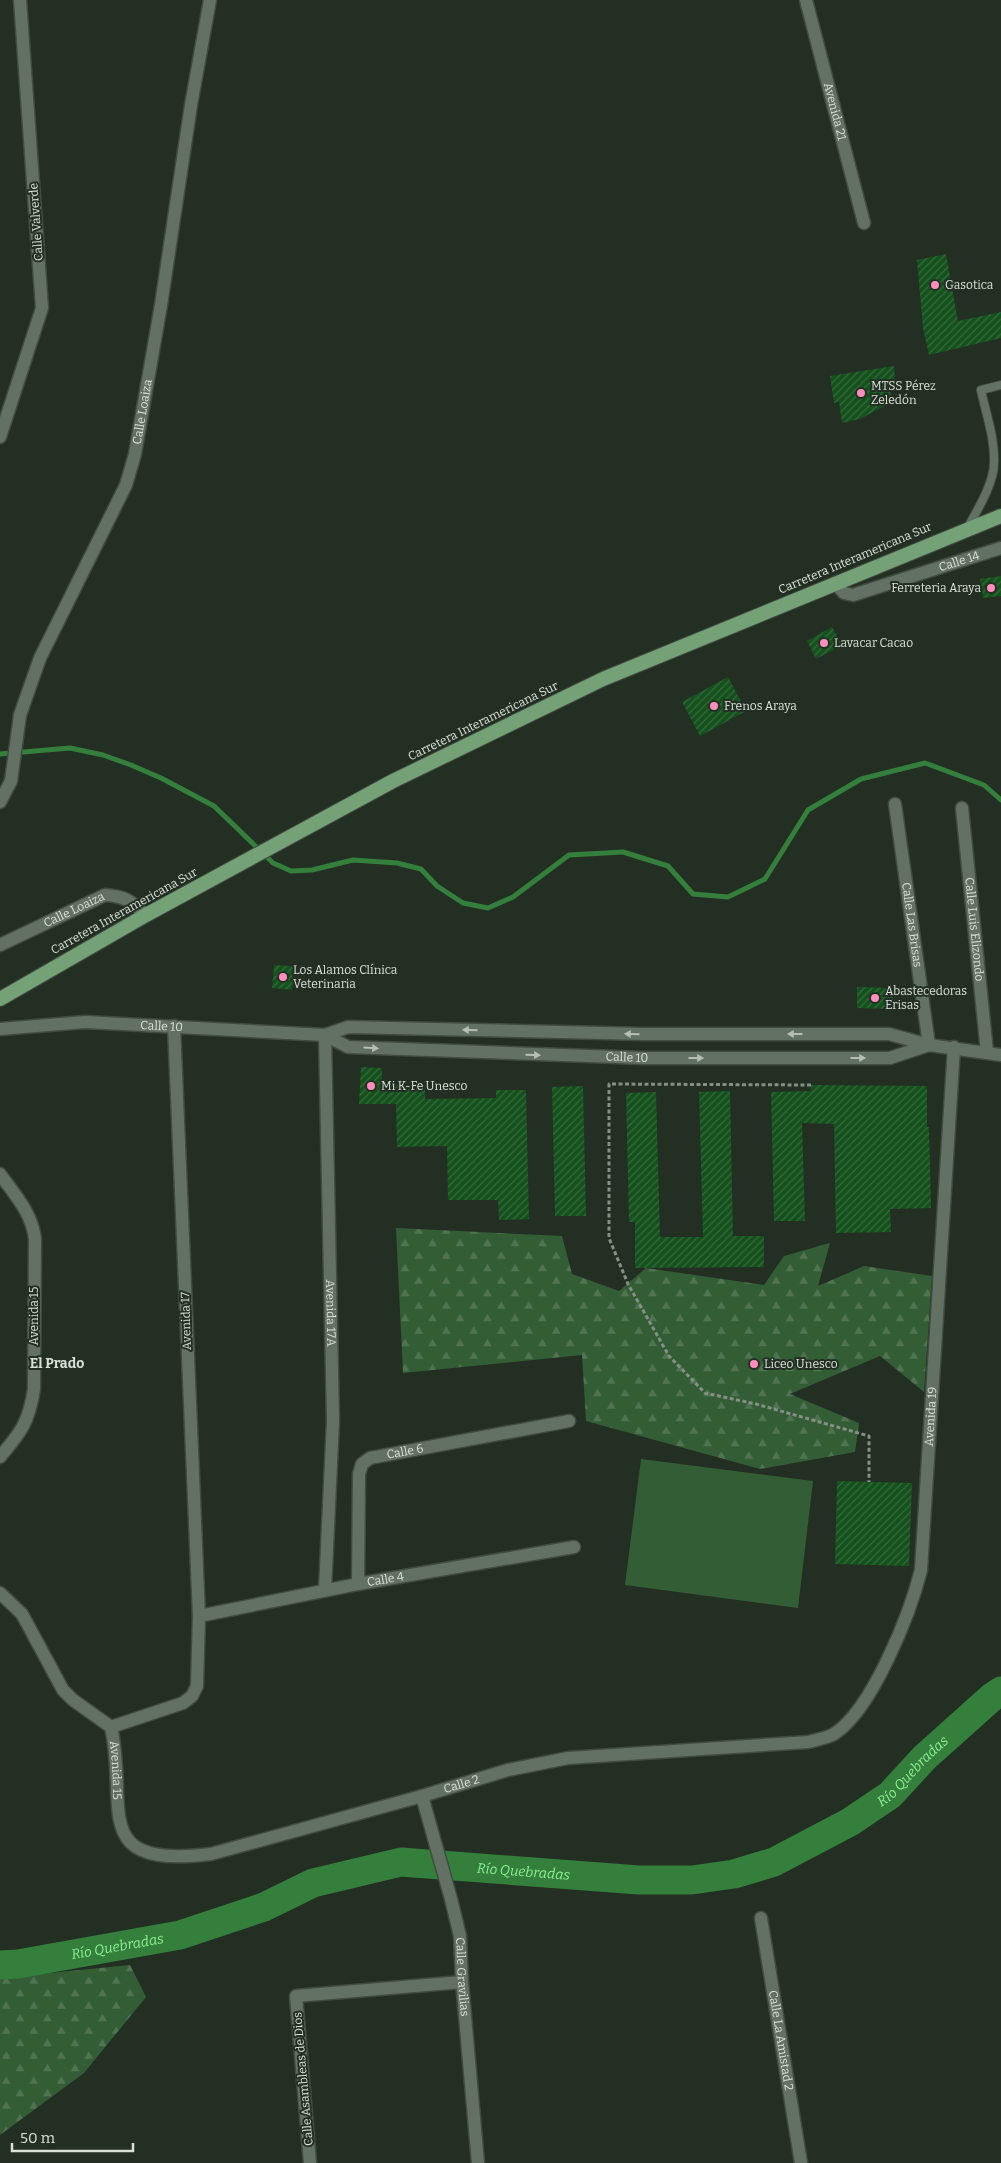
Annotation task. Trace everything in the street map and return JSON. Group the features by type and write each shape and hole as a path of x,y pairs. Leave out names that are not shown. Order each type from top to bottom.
{"highway":[{"name":"Carretera Interamericana Sur","path":"0,998 146,915 393,781 603,678 968,527 1001,516"}],"street":[{"name":"Calle Valverde","path":"0,437 42,308 20,0"},
{"name":"Calle Loaiza","path":"0,802 11,781 20,715 40,658 126,485 135,454 161,305 191,105 210,0"},
{"name":"Avenida 21","path":"806,0 864,222"},
{"name":"Calle 14","path":"835,583 844,593 853,595 1001,548"},
{"name":"Calle Las Brisas","path":"896,804 929,1045"},
{"name":"Calle Luis Elizondo","path":"962,808 987,1052"},
{"name":"Calle Loaiza","path":"0,942 32,931 105,894 120,896 129,900 146,915"},
{"name":"Calle 10","path":"0,1029 86,1022 325,1035 348,1027 644,1034 889,1034 929,1045 1001,1055"},
{"name":"Avenida 17","path":"111,1727 183,1703 192,1696 197,1686 199,1616 174,1026"},
{"path":"0,1040 19,1028"},
{"name":"Calle 10","path":"325,1035 348,1047 643,1058 890,1058 929,1045"},
{"name":"Avenida 17A","path":"325,1035 333,1421 325,1590"},
{"name":"Avenida 19","path":"808,1742 833,1734 851,1719 876,1683 915,1596 921,1570 954,1047"},
{"name":"Avenida 15","path":"0,1174 29,1213 33,1226 35,1259 34,1389 31,1410 21,1432 0,1457"},
{"name":"Calle 6","path":"358,1584 359,1474 362,1464 370,1458 569,1421"},
{"name":"Calle 4","path":"199,1616 325,1590 574,1547"},
{"name":"Avenida 15","path":"0,1593 22,1614 63,1690 73,1700 111,1727 117,1763 119,1823 126,1840"},
{"name":"Calle 2","path":"126,1840 143,1850 162,1856 187,1857 211,1854 422,1796 508,1770 568,1758 808,1742"},
{"name":"Calle Gravilias","path":"422,1796 460,1936 462,1982 478,2163"},
{"name":"Calle La Amistad 2","path":"761,1918 802,2163"},
{"name":"Calle Asambleas de Dios","path":"310,2163 296,1996 462,1982"}],"lane":[{"path":"968,527 998,463 981,390 1001,384"}],"path":[{"path":"811,1085 609,1084 609,1238 628,1284 669,1356 704,1393 756,1404 870,1436 869,1482"}],"green space":[{"path":"396,1228 562,1236 572,1274 619,1291 646,1268 764,1285 784,1256 830,1243 818,1286 864,1266 932,1276 924,1392 880,1356 790,1394 859,1423 855,1452 760,1469 586,1421 582,1355 403,1373"},
{"path":"641,1459 813,1481 798,1608 625,1585"},
{"path":"130,1965 146,1997 84,2073 0,2135 0,1978"}],"building":[{"name":"Gasotica","path":"946,254 958,321 1001,312 1001,338 929,355 923,328 917,260"},
{"name":"MTSS Pérez Zeledón","path":"894,366 895,382 889,383 892,402 860,419 842,423 839,402 834,403 830,376"},
{"name":"Ferreteria Araya","path":"1001,576 1001,596 983,598 980,579"},
{"name":"Lavacar Cacao","path":"832,627 842,645 816,659 807,641"},
{"name":"Frenos Araya","path":"728,677 746,711 700,736 682,702"},
{"name":"Los Alamos Clínica Veterinaria","path":"274,965 294,966 292,990 272,988"},
{"name":"Abastecedoras Erisas","path":"857,987 893,988 893,1009 857,1008"},
{"path":"361,1067 382,1068 382,1085 425,1084 425,1099 496,1098 496,1090 526,1090 529,1219 499,1220 498,1200 448,1200 447,1146 397,1147 396,1104 359,1104"},
{"path":"811,1085 927,1086 931,1208 890,1209 891,1232 836,1233 834,1124 802,1123 805,1221 774,1221 771,1092 811,1091"},
{"path":"583,1086 586,1216 555,1216 552,1087"},
{"path":"730,1091 733,1236 764,1236 764,1267 635,1268 635,1222 629,1222 626,1093 656,1092 660,1237 703,1237 699,1092"},
{"path":"837,1481 912,1483 909,1566 835,1564"}],"waterway":[{"path":"0,754 70,748 103,755 161,778 214,806 273,863 291,871 312,870 353,860 397,863 421,869 437,886 463,903 488,908 513,897 569,855 623,852 668,866 693,894 728,897 765,879 808,810 861,779 925,763 984,785 1001,800"},
{"name":"Río Quebradas","path":"0,1965 18,1964 180,1935 264,1907 313,1883 401,1862 639,1880 692,1880 734,1874 774,1862 850,1822 890,1795 924,1758 1001,1691"}],"place":[{"name":"Gasotica","path":"935,285"},
{"name":"MTSS Pérez Zeledón","path":"861,393"},
{"name":"Ferreteria Araya","path":"991,588"},
{"name":"Lavacar Cacao","path":"824,643"},
{"name":"Frenos Araya","path":"714,706"},
{"name":"Los Alamos Clínica Veterinaria","path":"283,977"},
{"name":"Abastecedoras Erisas","path":"875,998"},
{"name":"Mi K-Fe Unesco","path":"371,1086"},
{"name":"Liceo Unesco","path":"754,1364"}],"district":[{"name":"El Prado","path":"57,1363"}]}
